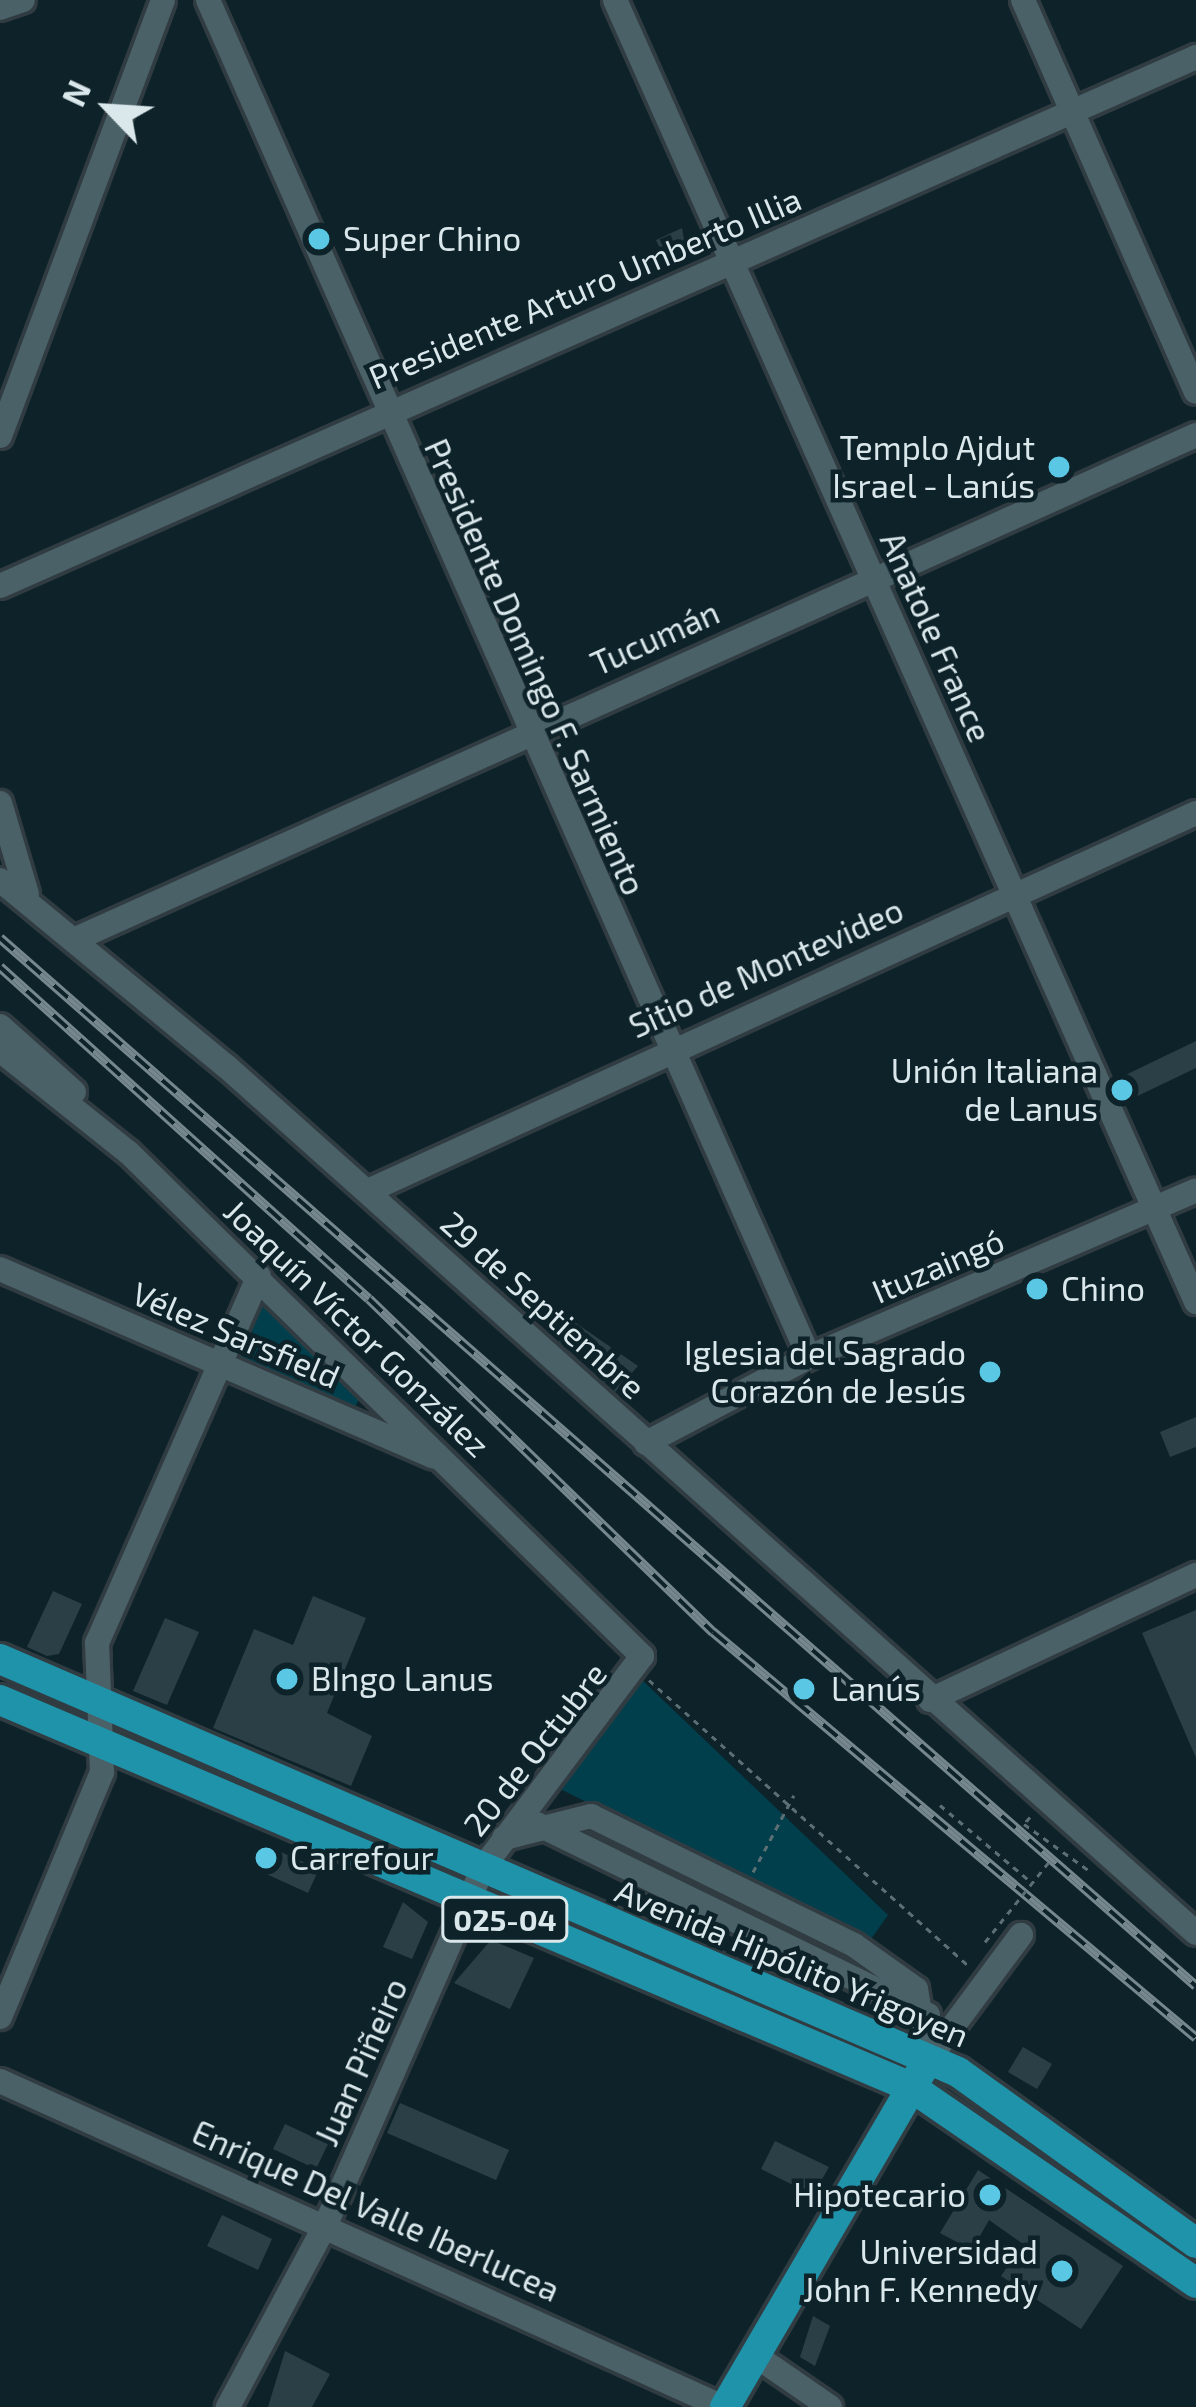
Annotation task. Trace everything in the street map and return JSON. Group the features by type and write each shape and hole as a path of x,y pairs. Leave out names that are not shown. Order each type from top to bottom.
{"main road":[{"name":"Avenida Hipólito Yrigoyen","path":"0,1659 928,2060 1196,2243"},
{"name":"Avenida Hipólito Yrigoyen","path":"0,1700 467,1904 911,2087 1196,2283"},
{"path":"724,2407 928,2060"}],"street":[{"path":"0,8 23,0"},
{"path":"0,436 163,0"},
{"name":"Presidente Domingo F. Sarmiento","path":"208,0 526,732 809,1357"},
{"name":"Anatole France","path":"615,0 1196,1301"},
{"path":"1023,0 1196,392"},
{"name":"Presidente Arturo Umberto Illia","path":"1,584 386,410 1196,57"},
{"name":"Tucumán","path":"78,938 526,732 1196,435"},
{"path":"0,803 27,894"},
{"name":"Sitio de Montevideo","path":"368,1191 667,1048 1196,813"},
{"name":"29 de Septiembre","path":"0,880 27,894 368,1191 929,1700 1196,1933"},
{"path":"0,1026 128,1152"},
{"name":"Joaquín Víctor González","path":"0,1050 128,1152 259,1276 638,1645 639,1671"},
{"name":"Ituzaingó","path":"646,1442 809,1357 1196,1190"},
{"name":"Vélez Sarsfield","path":"0,1270 446,1462"},
{"path":"0,2017 102,1772 97,1643 259,1276"},
{"path":"929,1700 1196,1575"},
{"name":"20 de Octubre","path":"483,1868 639,1671"},
{"path":"502,1839 537,1825 928,2015 928,2060"},
{"name":"Juan Piñeiro","path":"228,2407 326,2224 483,1868"},
{"path":"928,2060 1022,1935"},
{"name":"Enrique Del Valle Iberlucea","path":"0,2081 724,2407"},
{"path":"756,2356 830,2407"}],"path":[{"path":"639,1671 919,1932 989,1978"},
{"path":"783,1807 794,1795"},
{"path":"940,1805 1031,1882"},
{"path":"1024,1825 1088,1876"},
{"path":"985,1942 1055,1853"}],"shaded area":[{"path":"261,1293 364,1390 354,1409 233,1356"},
{"path":"641,1679 888,1915 869,1942 554,1786"}],"building":[{"path":"682,228 687,256 668,265 656,240"},
{"path":"1196,1041 1196,1068 1125,1102 1115,1080"},
{"path":"573,1321 638,1366 615,1392 557,1340"},
{"path":"1196,1417 1196,1447 1170,1457 1160,1432"},
{"path":"53,1591 82,1604 59,1654 47,1656 27,1647"},
{"name":"BIngo Lanus","path":"313,1596 366,1618 327,1713 372,1736 351,1786 213,1728 254,1629 293,1645"},
{"path":"1196,1610 1196,1758 1142,1633"},
{"path":"165,1618 199,1632 167,1705 133,1691"},
{"path":"274,1849 319,1869 308,1893 262,1872"},
{"path":"403,1902 428,1922 412,1959 383,1947"},
{"path":"491,1940 534,1958 510,2009 454,1983"},
{"path":"1023,2047 1052,2064 1037,2089 1008,2072"},
{"path":"400,2103 509,2150 496,2180 387,2133"},
{"path":"285,2124 328,2144 316,2169 273,2149"},
{"path":"775,2141 829,2167 813,2195 761,2169"},
{"name":"Universidad John F. Kennedy","path":"978,2170 1123,2266 1081,2329 1001,2276 1023,2244 989,2220 972,2250 940,2233"},
{"path":"222,2215 272,2239 258,2270 207,2246"},
{"path":"813,2316 830,2326 815,2366 800,2357"},
{"path":"285,2351 330,2374 312,2407 268,2407"}],"railway":[{"path":"0,938 1196,1986"},
{"path":"0,967 369,1299 713,1632 1196,2038"}],"place":[{"name":"Super Chino","path":"319,239"},
{"name":"Templo Ajdut Israel - Lanús","path":"1059,467"},
{"name":"Unión Italiana de Lanus","path":"1122,1090"},
{"name":"Chino","path":"1037,1289"},
{"name":"Iglesia del Sagrado Corazón de Jesús","path":"990,1372"},
{"name":"BIngo Lanus","path":"287,1679"},
{"name":"Lanús","path":"804,1689"},
{"name":"Carrefour","path":"266,1858"},
{"name":"Hipotecario","path":"990,2195"},
{"name":"Universidad John F. Kennedy","path":"1062,2271"}]}
